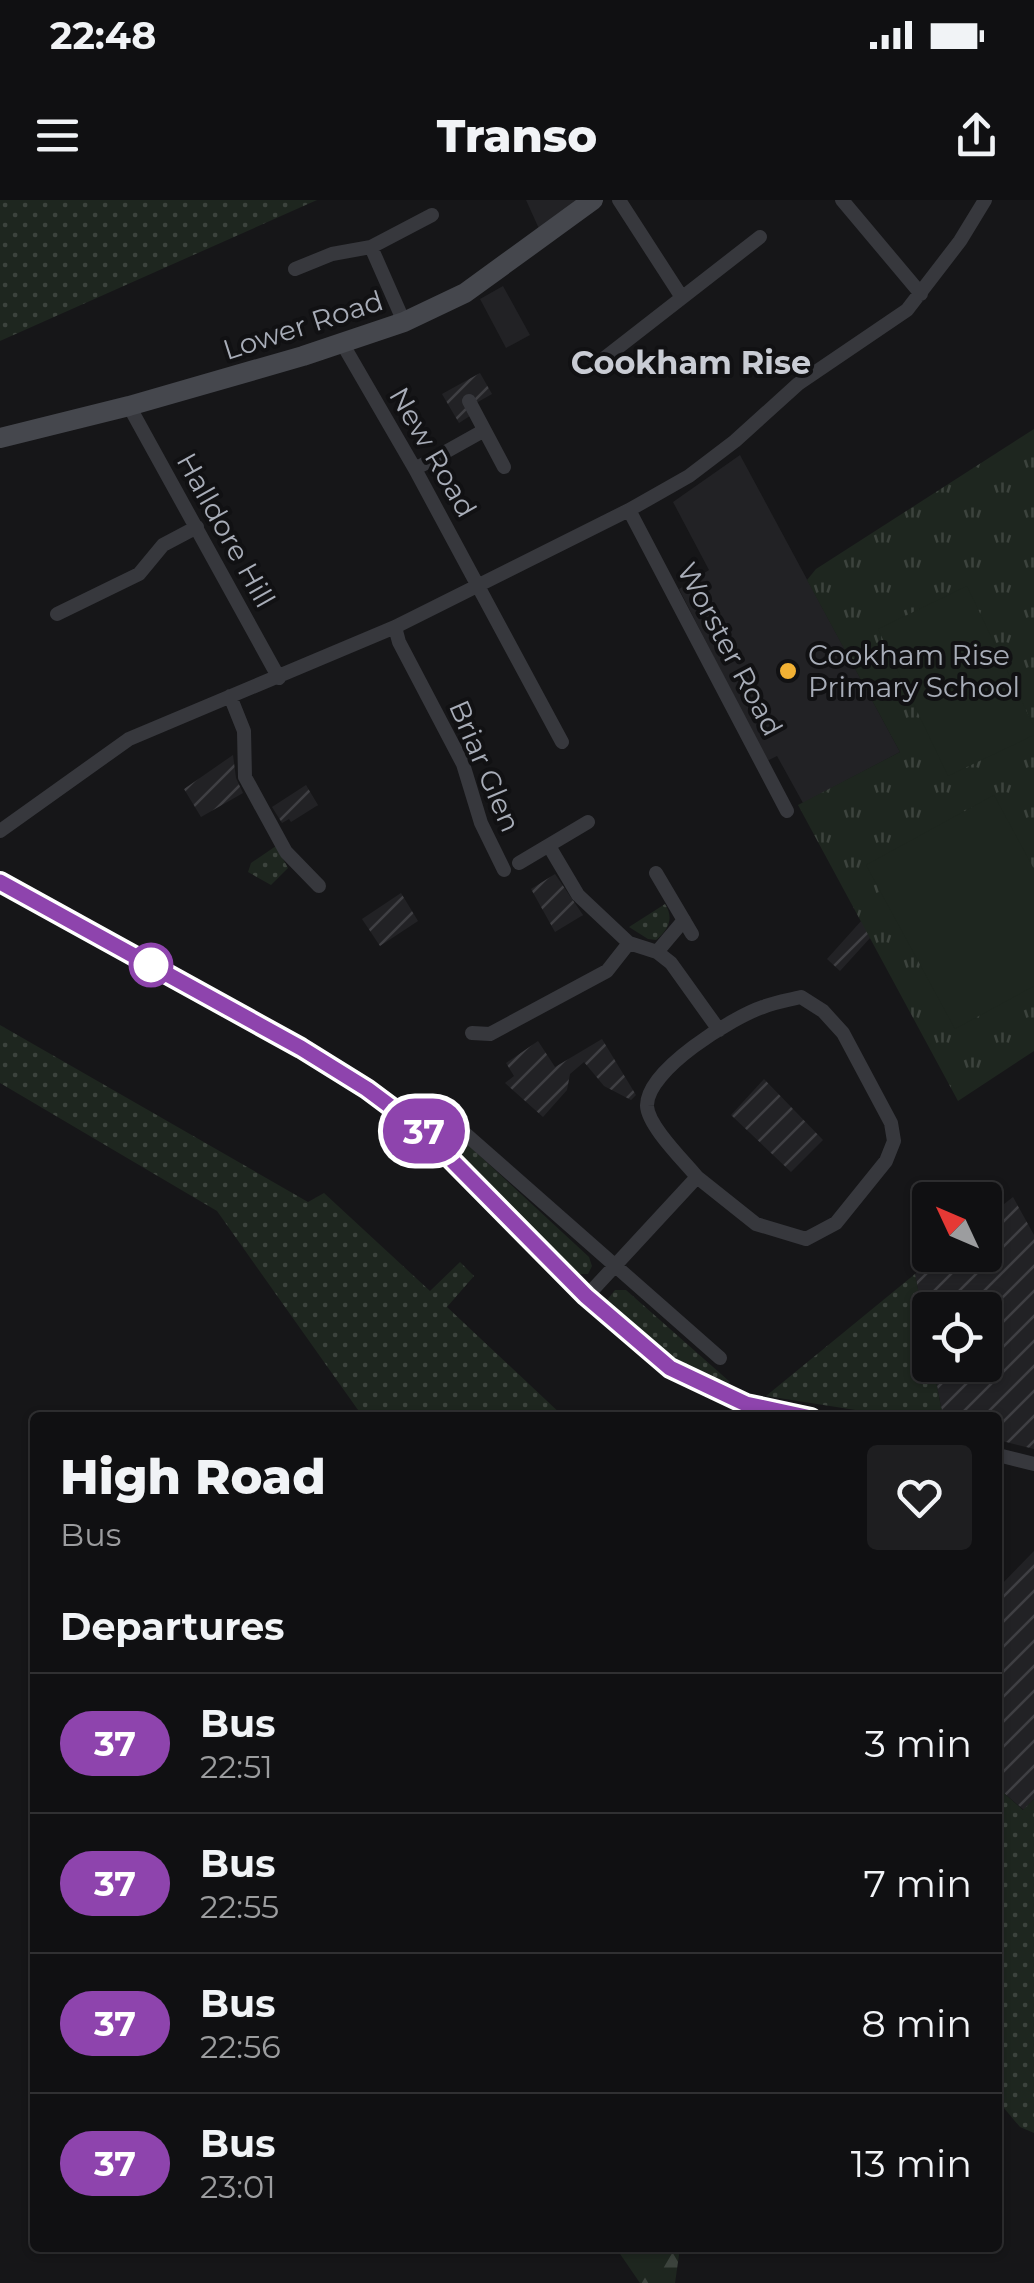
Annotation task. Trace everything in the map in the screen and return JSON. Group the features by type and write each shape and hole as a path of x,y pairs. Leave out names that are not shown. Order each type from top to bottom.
{"street":[{"name":"Lower Road","path":"0,438 128,406 404,322 465,293 592,200"},
{"path":"618,200 681,296"},
{"path":"842,200 921,294"},
{"path":"0,832 129,739 395,627 689,476 735,442 798,384 906,310 985,200"},
{"path":"295,270 332,254 370,246 432,215"},
{"path":"605,353 756,245"},
{"path":"370,246 404,322"},
{"name":"New Road","path":"342,344 415,469 562,742"},
{"path":"468,401 504,467"},
{"name":"Halldore Hill","path":"128,406 279,678"},
{"path":"415,469 483,431"},
{"name":"Worster Road","path":"629,510 788,810"},
{"path":"57,614 140,574 163,545 197,527"},
{"name":"Briar Glen","path":"395,627 399,642 463,764 481,823 504,870"},
{"path":"230,696 244,731 244,777 286,852 319,886"},
{"path":"519,863 588,822"},
{"path":"549,846 578,895 629,942 671,962 719,1030"},
{"path":"656,873 692,934"},
{"path":"0,882 301,1048 367,1089 432,1139 586,1296 670,1368 744,1411"},
{"path":"656,952 684,920"},
{"path":"472,1033 490,1034 606,971 629,942"},
{"path":"802,998 822,1011 844,1032 891,1123 894,1142 886,1161 836,1223 806,1239 756,1224 697,1177 656,1127 647,1106 654,1082 719,1030 762,1007 802,998"},
{"path":"461,1130 720,1358"},
{"path":"586,1296 697,1177"},
{"path":"1002,1456 1034,1464"}],"shaded area":[{"path":"526,200 579,200 540,231"},
{"path":"503,286 530,335 506,348 480,299"},
{"path":"480,373 492,394 476,403 479,410 459,423 442,394"},
{"name":"Cookham Rise Primary School","path":"740,455 900,752 803,803 777,756 767,761 679,589 709,570 673,502"},
{"path":"233,755 243,793 201,817 184,789"},
{"path":"306,785 318,805 291,822 289,819 282,823 272,807"},
{"path":"555,874 583,915 555,932 531,889"},
{"path":"401,893 418,921 380,946 362,919"},
{"path":"862,920 870,938 840,971 827,959"},
{"path":"602,1039 636,1095 631,1100 604,1086 584,1062 570,1074 567,1090 543,1117 505,1083 514,1076 506,1063 538,1041 555,1067"},
{"path":"764,1079 823,1140 791,1172 731,1115"},
{"path":"1013,1197 1034,1235 1034,1449 1002,1441 1002,1412 942,1412 936,1382 1002,1382 1002,1292 918,1292 915,1274 1002,1272 1002,1206"},
{"path":"1034,1551 1034,1799 1024,1810 1002,1791 1002,1584"}],"green space":[{"path":"0,200 317,200 0,341"},
{"path":"1034,429 1034,1051 958,1101 798,805 900,752 807,580 816,569"},
{"path":"967,586 1034,727 1034,735 948,776 878,629"},
{"path":"994,795 1034,869 1034,986 955,1029 866,865"},
{"path":"276,846 288,868 271,885 248,872 251,863"},
{"path":"665,904 669,923 656,940 629,927"},
{"path":"0,1025 308,1202 324,1193 430,1291 460,1262 474,1276 447,1307 559,1412 359,1412 217,1211 0,1083"},
{"path":"466,1143 589,1257 592,1266 588,1274 578,1274 454,1148"},
{"path":"915,1274 919,1292 912,1292 912,1382 936,1382 942,1412 868,1412 766,1396"},
{"path":"615,1290 626,1290 730,1382 726,1386 673,1360 610,1309 607,1300"},
{"path":"1002,1792 1023,1810 1034,1799 1034,2133 1020,2127 1002,2106"},
{"path":"619,2252 679,2252 675,2283 640,2283"}],"bus line":[{"name":"37","path":"0,882 301,1048 367,1089 422,1130 586,1296 670,1368 746,1404 783,1412"}],"place":[{"name":"Cookham Rise Primary School","path":"788,671"}],"district":[{"name":"Cookham Rise","path":"691,362"}]}
